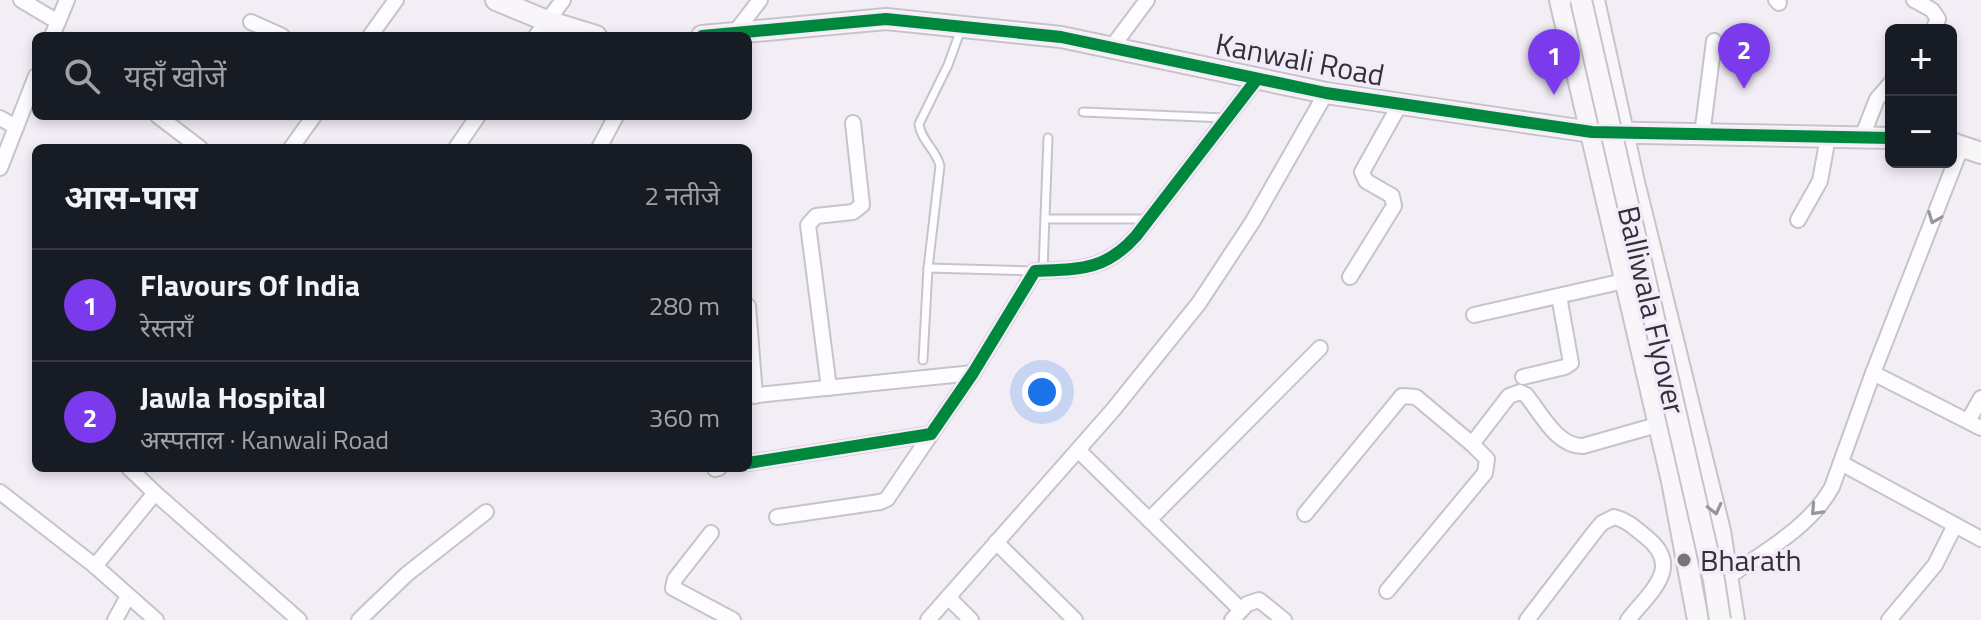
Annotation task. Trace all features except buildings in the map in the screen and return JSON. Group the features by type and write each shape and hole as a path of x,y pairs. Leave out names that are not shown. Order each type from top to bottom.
{"street":[{"path":"21,0 55,29 67,0"},
{"path":"373,32 396,0"},
{"path":"496,0 542,28 569,32"},
{"path":"542,28 563,0"},
{"path":"735,32 760,0"},
{"path":"1112,47 1147,0"},
{"path":"1560,0 1672,481 1698,620"},
{"name":"Balliwala Flyover","path":"1573,0 1678,460 1700,562 1708,620"},
{"name":"Balliwala Flyover","path":"1581,0 1714,580 1720,620"},
{"path":"1594,0 1720,531 1734,620"},
{"path":"1914,0 1936,15 1936,24"},
{"name":"Kanwali Road","path":"752,33 886,19 1061,37 1326,93 1592,132 1885,138"},
{"path":"251,22 273,32"},
{"path":"1702,135 1714,41"},
{"path":"1571,49 1603,42"},
{"path":"777,517 887,499 1039,271 1084,269 1115,258 1257,79"},
{"path":"0,168 32,86"},
{"path":"1862,137 1877,99 1885,90"},
{"path":"928,620 1113,410 1199,303 1229,261 1326,93"},
{"path":"1350,277 1394,206 1392,196 1366,181 1362,172 1400,104"},
{"path":"0,118 16,127"},
{"path":"163,120 195,144"},
{"path":"294,144 311,120"},
{"path":"459,144 475,120"},
{"path":"601,144 614,120"},
{"path":"829,388 808,225 816,216 853,212 862,205 853,123"},
{"path":"1798,220 1820,181 1828,137"},
{"path":"1728,577 1811,517 1828,496 1873,373 1965,147"},
{"path":"1474,315 1624,282 1656,271"},
{"path":"1523,377 1571,363 1559,296"},
{"path":"1635,332 1650,323 1669,325"},
{"path":"1149,520 1320,348"},
{"path":"752,396 973,373"},
{"path":"1873,373 1975,425 1981,398"},
{"path":"1472,444 1513,393 1526,395 1558,437 1573,447 1657,425"},
{"path":"1305,514 1402,396 1416,397 1472,444 1487,459 1485,473 1387,591"},
{"path":"752,462 931,434"},
{"path":"1078,450 1149,520 1236,615 1252,601 1259,600 1284,620"},
{"path":"1841,463 1981,539"},
{"path":"133,472 299,620"},
{"path":"0,492 95,566 156,620"},
{"path":"95,566 155,493"},
{"path":"359,620 407,574 486,512"},
{"path":"1527,620 1596,530 1614,517 1623,519 1659,547 1665,563 1661,578 1628,620"},
{"path":"1889,620 1935,565 1948,545 1955,525"},
{"path":"711,533 675,579 673,588 733,620"},
{"path":"996,542 1075,620"},
{"path":"115,620 128,596"},
{"path":"948,597 971,620"}],"lane":[{"path":"923,360 928,268 940,166 935,152 920,132 919,124 948,65 962,27"},
{"path":"1083,112 1227,119"},
{"path":"928,268 1039,271 1046,219 1048,138"},
{"path":"1046,219 1149,219"}],"cycle path":[{"path":"745,32 886,19 1061,37 1326,93 1592,132 1885,138"},
{"path":"752,462 931,434 973,373 1035,271 1090,266 1125,247 1257,79"}],"place":[{"name":"Jawla Hospital","path":"1744,89"},
{"name":"Flavours Of India","path":"1554,95"},
{"name":"Bharath","path":"1684,560"}]}
